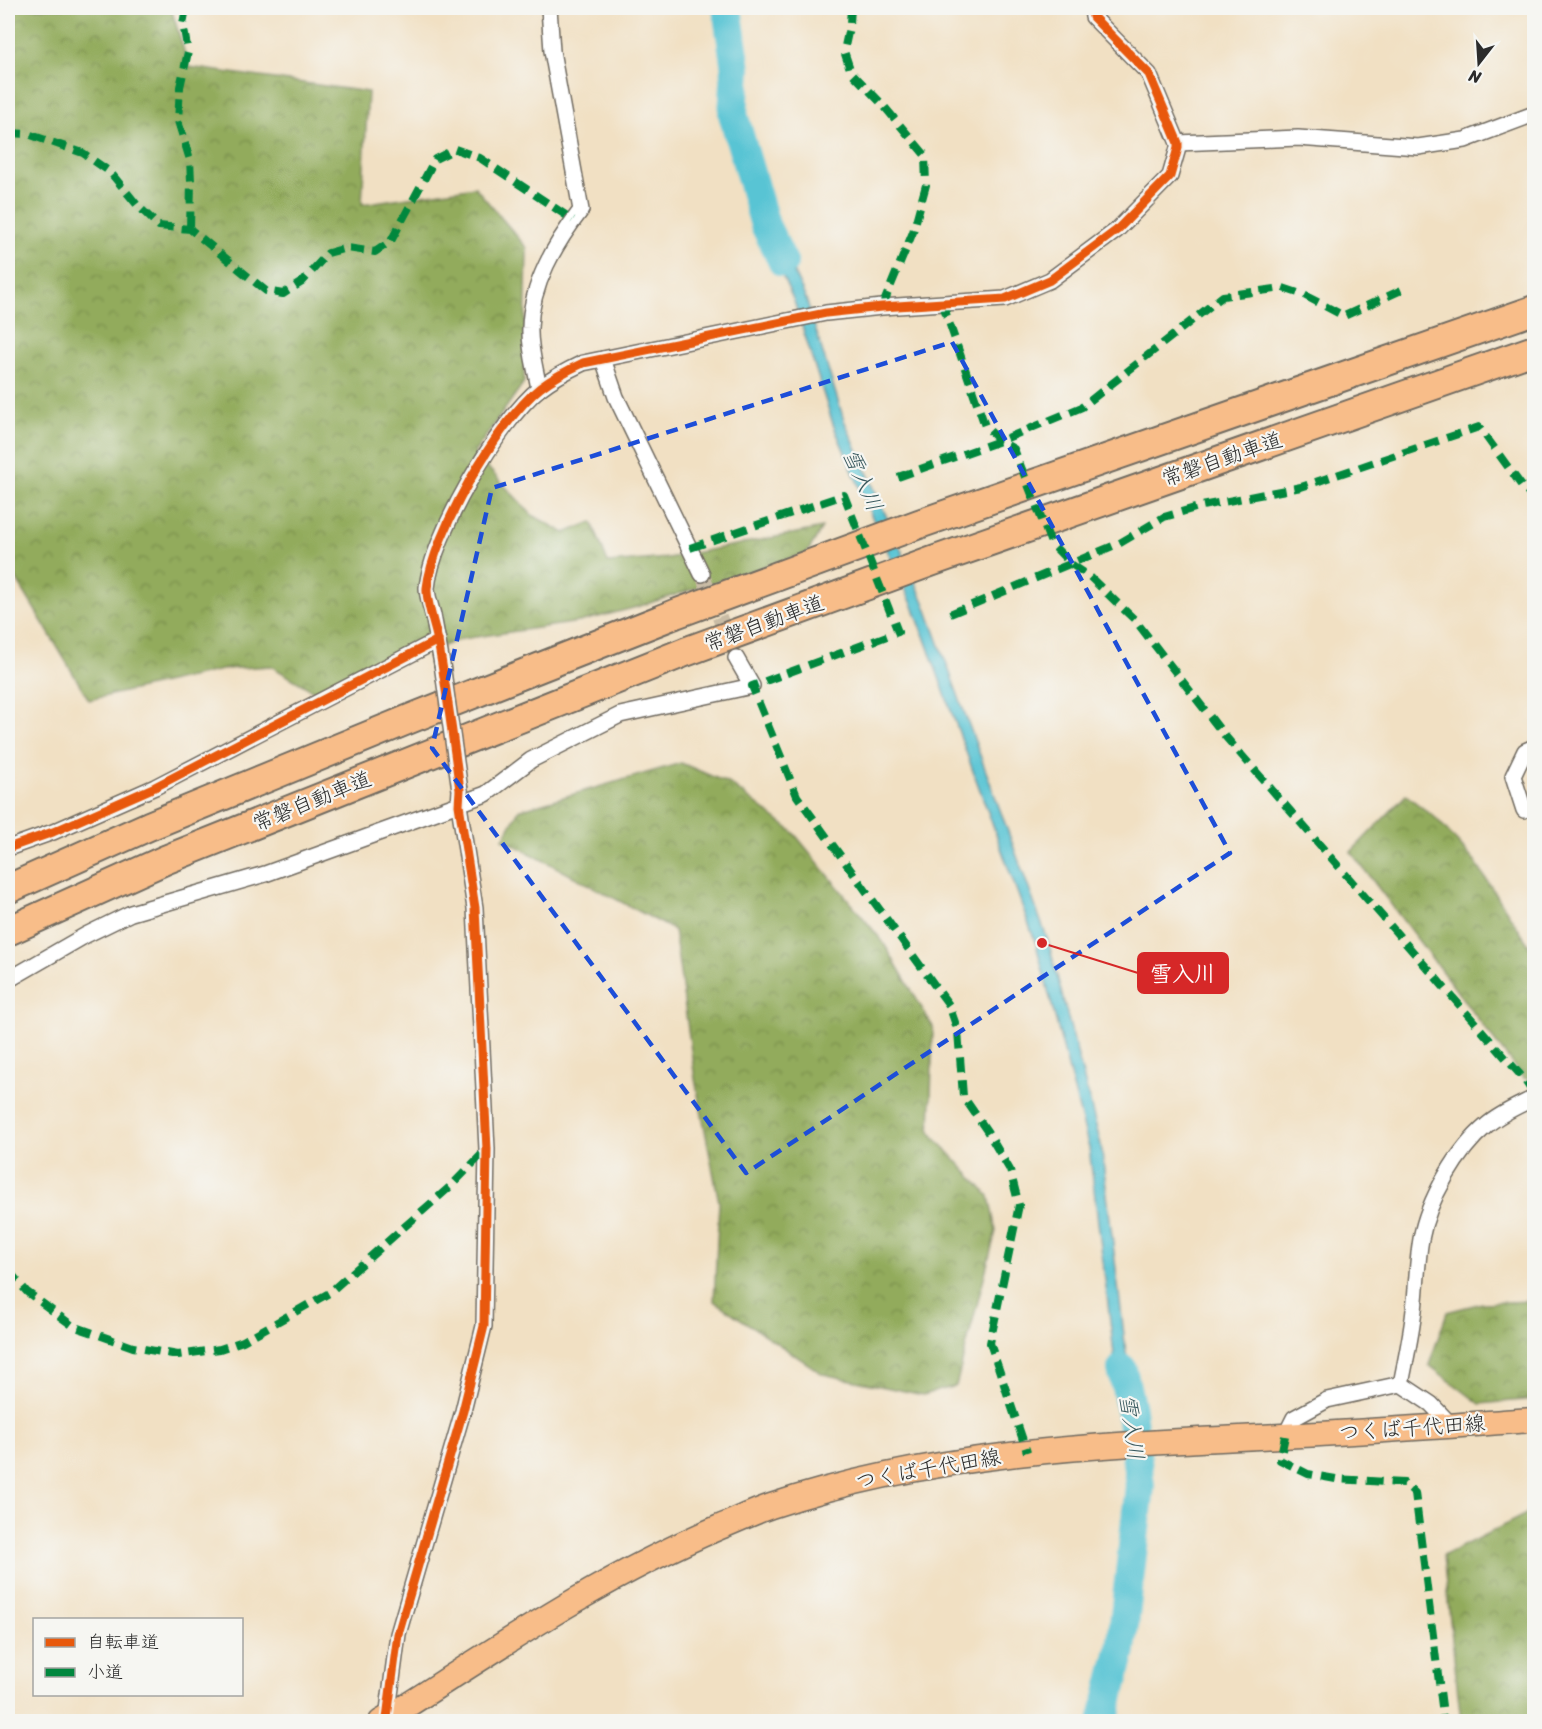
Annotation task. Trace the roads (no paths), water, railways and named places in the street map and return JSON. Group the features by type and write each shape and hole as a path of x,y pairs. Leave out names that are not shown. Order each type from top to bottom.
{"highway":[{"name":"常磐自動車道","path":"8,889 149,826 412,718 675,614 919,524 1534,310"},
{"name":"常磐自動車道","path":"8,931 165,860 685,652 933,561 1534,350"}],"main road":[{"name":"つくば千代田線","path":"384,1720 543,1619 615,1577 685,1542 768,1507 867,1477 977,1458 1112,1444 1285,1436 1534,1420"}],"street":[{"path":"539,389 529,330 533,299 542,274 565,231 581,210 552,51 549,8"},
{"path":"384,1720 399,1634 463,1411 484,1326 488,1149 475,908 442,664 427,589 435,557 450,520 494,440 510,418 539,389 583,363 826,313 942,302 1005,299 1050,280 1117,230 1170,176 1178,143 1149,74 1093,17 1092,8"},
{"path":"1178,143 1298,138 1418,147 1465,140 1534,114"},
{"path":"603,359 616,397 702,574"},
{"path":"8,848 53,832 155,787 438,640"},
{"path":"8,980 86,935 131,913 265,874 460,797 486,794 531,760 620,715 752,686 736,658"},
{"path":"1524,810 1513,776 1525,751 1534,747"},
{"path":"1401,1383 1413,1323 1422,1236 1432,1204 1447,1175 1464,1150 1487,1126 1512,1108 1534,1098"},
{"path":"1285,1436 1294,1418 1327,1400 1401,1383 1431,1404 1451,1425"}],"water":[{"path":"771,223 806,299 844,420 924,602 1048,941 1101,1145 1128,1368 1137,1408 1125,1410 1116,1370 1089,1148 1036,944 913,606 833,424 794,301 759,226"}],"waterway":[{"name":"雪入川","path":"727,8 736,69 733,114 765,225 783,262"},
{"name":"雪入川","path":"1103,1722 1121,1650 1140,1486 1131,1410 1122,1369"}],"tunnel":[{"path":"702,574 736,658"}],"place":[{"name":"雪入川","path":"1042,943"}]}
